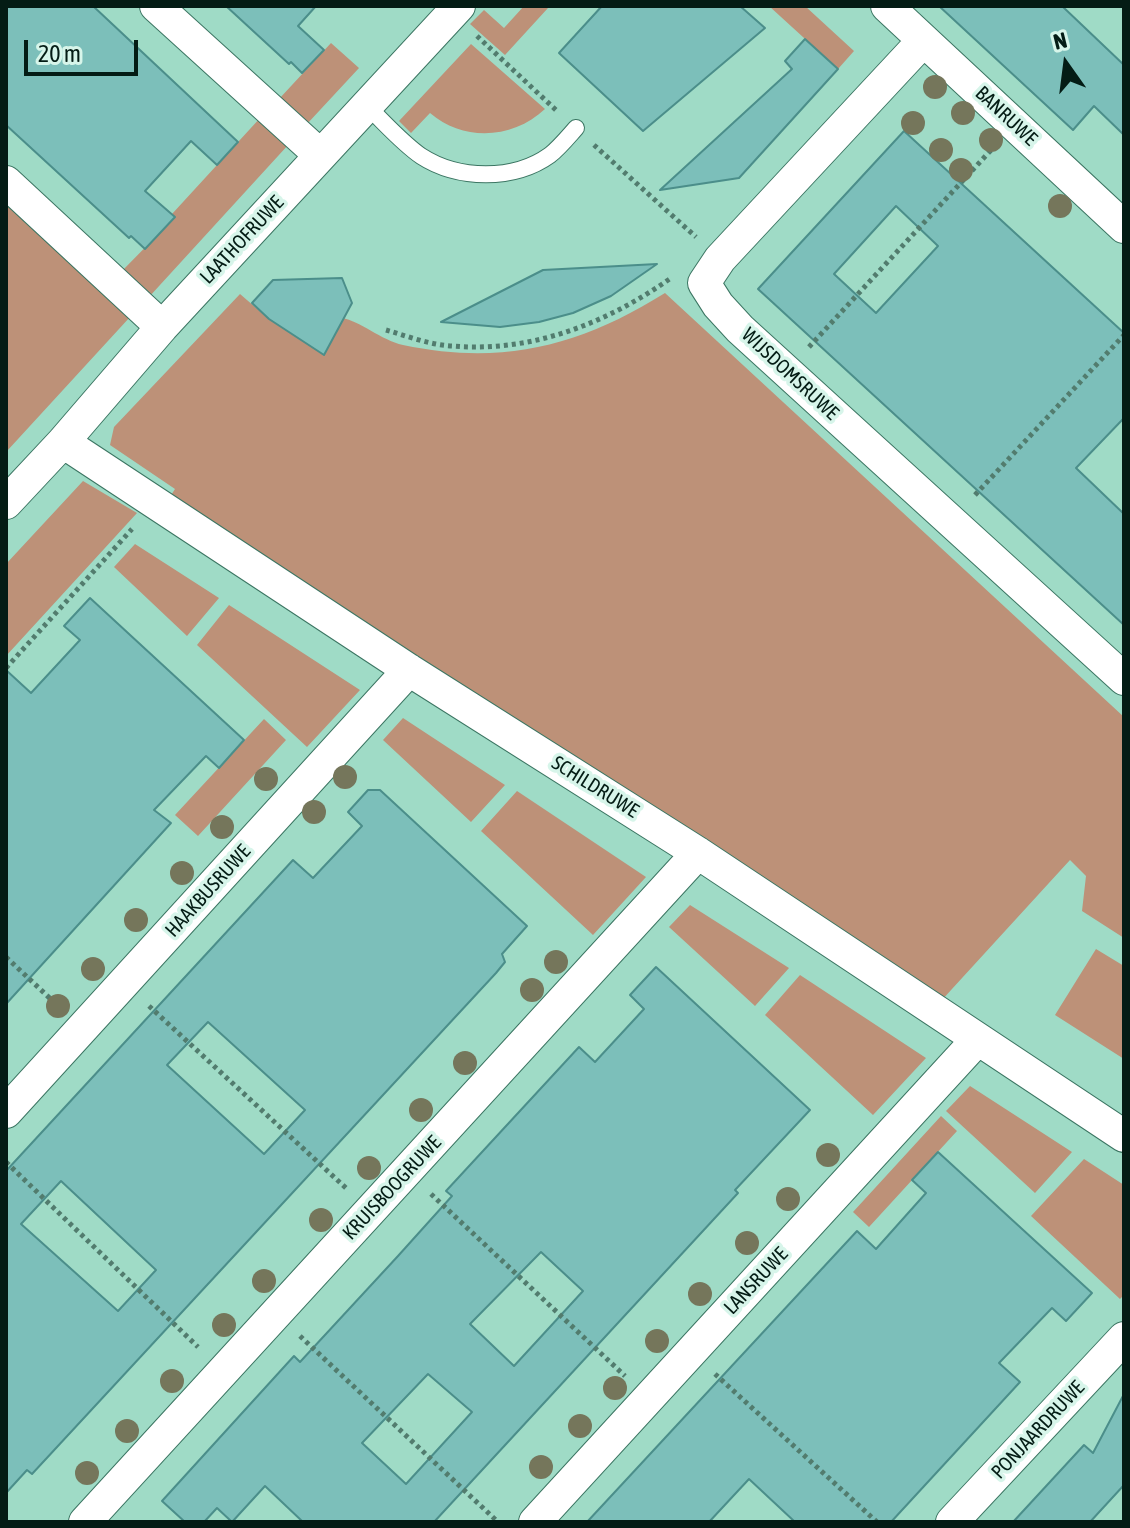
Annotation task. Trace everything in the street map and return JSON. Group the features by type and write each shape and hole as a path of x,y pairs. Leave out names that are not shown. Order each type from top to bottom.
{"street":[{"path":"156,6 320,155"},
{"name":"LAATHOFRUWE","path":"6,503 162,327 459,6"},
{"name":"BANRUWE","path":"887,6 1124,227"},
{"path":"704,283 720,259 923,41"},
{"path":"6,182 162,327"},
{"name":"WIJSDOMSRUWE","path":"704,283 718,305 740,329 1124,679"},
{"name":"SCHILDRUWE","path":"63,442 409,670 698,853 1124,1136"},
{"name":"HAAKBUSRUWE","path":"6,1112 409,670"},
{"name":"KRUISBOOGRUWE","path":"85,1522 698,853"},
{"name":"LANSRUWE","path":"535,1522 977,1040"},
{"name":"PONJAARDRUWE","path":"952,1522 1124,1338"}],"lane":[{"path":"366,105 420,155 444,168 471,174 499,174 524,168 550,155 576,128"}],"path":[{"path":"787,371 1015,125"},
{"path":"386,330 449,346 488,348 593,324 639,301 673,277 704,283"},
{"path":"951,521 1124,335"},
{"path":"6,668 157,502"},
{"path":"6,957 83,1029"},
{"path":"124,983 370,1211"},
{"path":"6,1162 223,1372"},
{"path":"407,1171 648,1398"},
{"path":"276,1314 498,1522"},
{"path":"691,1352 877,1522"}],"shaded area":[{"path":"524,6 548,8 505,55 470,24 484,10 504,28"},
{"path":"769,6 805,6 854,51 838,69"},
{"path":"331,43 359,68 307,124 279,99"},
{"path":"471,44 545,109 518,126 488,133 458,129 430,113 411,133 399,121"},
{"path":"261,117 289,144 149,297 121,272 175,217 172,214"},
{"path":"6,201 130,317 7,451 6,450"},
{"path":"665,293 1124,717 1124,938 1082,911 1086,876 1070,860 941,1001 168,500 175,489 110,445 114,427 240,294 269,319 342,318 403,345 474,353 540,347 571,338 602,326"},
{"path":"83,481 137,513 6,656 6,564"},
{"path":"135,544 219,598 187,636 114,567"},
{"path":"229,605 360,690 307,747 197,645"},
{"path":"403,718 505,785 471,822 383,740"},
{"path":"264,719 286,740 198,836 175,815"},
{"path":"517,791 646,877 593,935 481,831"},
{"path":"690,905 789,968 755,1006 669,927"},
{"path":"1096,949 1124,966 1124,1059 1055,1015"},
{"path":"800,975 926,1058 873,1115 765,1015"},
{"path":"970,1086 1072,1152 1035,1193 946,1111"},
{"path":"941,1116 957,1131 869,1227 853,1212"},
{"path":"1084,1159 1124,1185 1124,1295 1120,1299 1031,1216"}],"building":[{"path":"6,6 93,6 238,142 217,165 191,141 145,191 175,217 145,249 131,236 129,238 6,125"},
{"path":"226,6 316,6 298,26 324,50 302,73"},
{"path":"602,6 740,6 765,28 643,131 559,53"},
{"path":"939,6 1062,6 1124,65 1124,135 1094,106 1073,130"},
{"path":"805,39 838,69 739,178 660,190 792,69 785,61"},
{"path":"904,131 1124,333 1124,418 1076,468 1124,514 1124,625 758,289","holes":["896,206 938,246 876,313 834,274"]},
{"path":"657,264 611,296 573,313 539,322 500,327 441,322 543,270"},
{"path":"342,278 352,303 324,355 269,319 252,303 273,280"},
{"path":"90,598 244,740 219,768 206,756 154,810 171,823 6,1004 6,670 31,693 80,640 64,626"},
{"path":"368,790 380,790 527,926 502,954 505,962 496,973 32,1474 27,1470 6,1493 6,1171 293,860 313,878 362,826 348,812","holes":["208,1022 305,1110 264,1154 167,1065","61,1181 156,1270 118,1311 21,1224"]},
{"path":"656,967 810,1110 735,1190 738,1193 434,1522 303,1522 265,1486 232,1522 217,1508 204,1522 185,1522 162,1501 294,1356 300,1362 398,1256 452,1196 446,1191 579,1047 595,1062 644,1009 630,995","holes":["541,1252 583,1291 514,1366 470,1324","428,1374 472,1412 406,1484 362,1443"]},
{"path":"938,1152 1092,1293 1066,1321 1052,1308 999,1363 1020,1382 891,1522 795,1522 749,1479 709,1522 587,1522 857,1231 876,1249 926,1193 912,1180"},
{"path":"1124,1394 1124,1485 1090,1522 1013,1522 1084,1445 1093,1453"}]}
